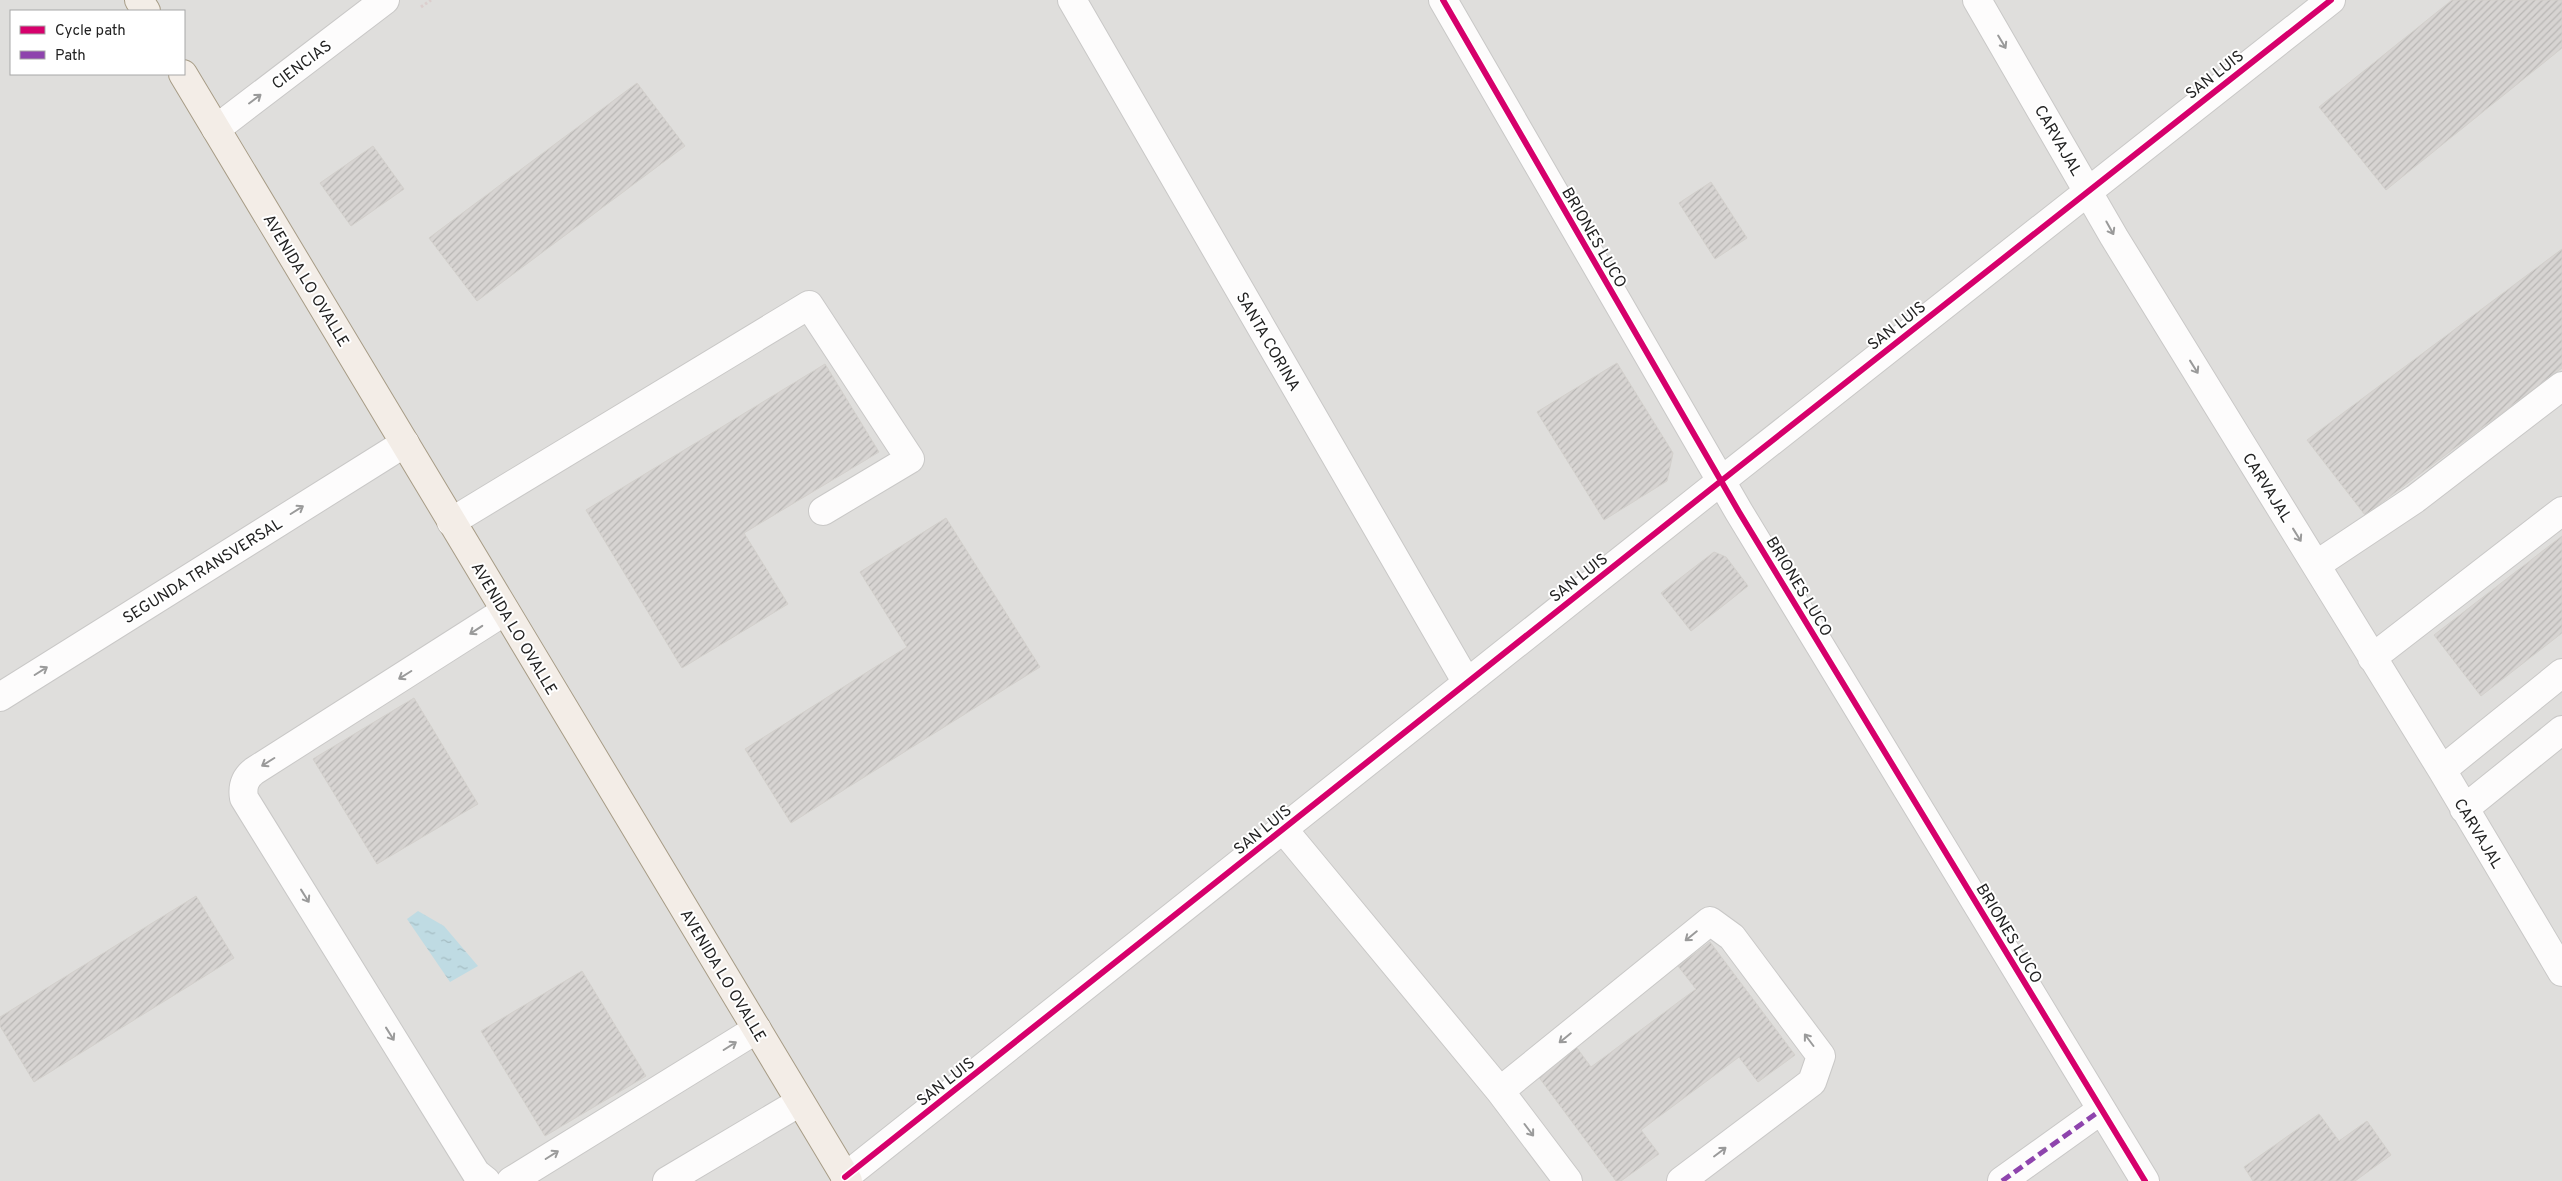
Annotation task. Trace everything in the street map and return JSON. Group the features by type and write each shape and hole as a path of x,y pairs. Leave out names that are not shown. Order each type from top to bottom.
{"main road":[{"name":"AVENIDA LO OVALLE","path":"185,75 846,1179"}],"street":[{"name":"CIENCIAS","path":"216,129 385,0"},
{"name":"SANTA CORINA","path":"1072,0 1467,683"},
{"name":"BRIONES LUCO","path":"1442,0 1720,481 2145,1181"},
{"name":"CARVAJAL","path":"1977,0 2120,246 2442,770 2562,972"},
{"name":"SAN LUIS","path":"846,1179 1720,481 2331,0"},
{"path":"451,522 809,305 910,459 823,511"},
{"path":"2316,565 2415,499 2562,386"},
{"name":"SEGUNDA TRANSVERSAL","path":"0,697 405,443"},
{"path":"2372,658 2562,511"},
{"path":"486,1181 476,1174 244,798 243,790 248,775 505,611"},
{"path":"2442,770 2562,673"},
{"path":"2464,808 2562,730"},
{"path":"1283,829 1500,1092 1568,1181"},
{"path":"1500,1092 1710,921 1732,937 1821,1056 1812,1082 1681,1181"},
{"path":"511,1181 757,1029"},
{"path":"667,1181 800,1102"},
{"path":"2002,1181 2101,1110"}],"shaded area":[{"path":"0,0 2562,0 2562,1181 0,1181"}],"water":[{"path":"418,911 444,926 478,966 450,982 407,919"}],"building":[{"path":"2452,0 2562,0 2562,48 2386,190 2319,107"},
{"path":"637,83 685,146 477,301 429,238"},
{"path":"373,146 404,189 351,226 320,183"},
{"path":"1711,182 1747,238 1715,259 1679,203"},
{"path":"2562,249 2562,368 2365,515 2307,440"},
{"path":"1617,363 1673,453 1667,481 1604,520 1537,412"},
{"path":"825,364 879,452 744,533 788,604 682,668 586,510"},
{"path":"946,518 1040,667 791,823 745,749 907,647 860,572"},
{"path":"2562,536 2562,633 2481,696 2434,635"},
{"path":"1714,552 1726,557 1748,586 1691,631 1661,593"},
{"path":"414,698 478,804 377,864 313,759"},
{"path":"196,896 234,958 34,1082 0,1026 0,1017"},
{"path":"1710,942 1795,1055 1758,1082 1739,1057 1641,1130 1659,1154 1621,1181 1616,1181 1535,1072 1574,1044 1591,1067 1696,989 1678,966"},
{"path":"582,971 646,1076 545,1136 481,1031"},
{"path":"2319,1114 2339,1141 2367,1121 2391,1155 2355,1181 2253,1181 2244,1167"}],"marked path":[{"path":"2002,1181 2101,1110"}],"cycle path":[{"path":"1443,0 1739,512 2145,1181"},
{"path":"845,1177 1721,481 2331,0"}]}
